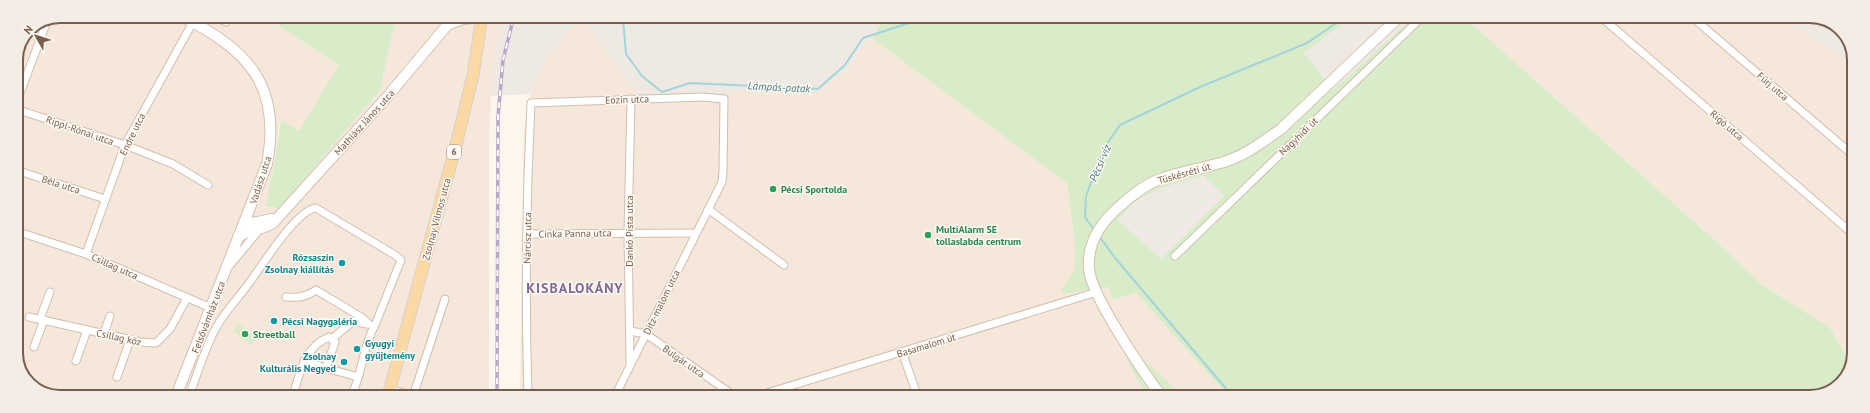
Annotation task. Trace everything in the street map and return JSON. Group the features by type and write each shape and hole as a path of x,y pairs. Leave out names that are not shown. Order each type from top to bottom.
{"main road":[{"name":"Zsolnay Vilmos utca","path":"390,390 458,137 473,75 481,23"}],"street":[{"name":"Endre utca","path":"86,254 125,145 185,23"},
{"name":"Vadász utca","path":"196,23 213,33 235,49 252,69 264,91 270,117 267,164 238,237"},
{"name":"Mathiász János utca","path":"238,237 278,217 386,98 447,25 452,23"},
{"name":"Tüskésréti út","path":"1157,390 1114,324 1097,292 1089,269 1090,254 1094,239 1100,226 1110,214 1131,196 1152,183 1173,175 1227,161 1246,153 1281,129 1393,23"},
{"name":"Nagyhidi út","path":"1175,256 1416,23"},
{"name":"Rigó utca","path":"1608,23 1847,229"},
{"name":"Fürj utca","path":"1699,23 1847,150"},
{"path":"23,85 45,26"},
{"name":"Eozin utca","path":"531,103 702,97 724,99"},
{"name":"Dankó Pista utca","path":"630,363 628,232 631,99"},
{"name":"Ditz-malom utca","path":"618,390 695,233 722,182 724,99"},
{"name":"Nárcisz utca","path":"528,390 526,334 527,234 531,103"},
{"name":"Rippl-Rónai utca","path":"23,111 125,145 173,164 208,185"},
{"name":"Béla utca","path":"23,172 105,199"},
{"path":"227,268 263,225 251,207"},
{"path":"191,390 217,326 228,309 250,282 274,246 290,228 312,208 316,208 338,220 401,260 371,325 370,334 353,390"},
{"path":"708,209 784,265"},
{"name":"Mathiász János utca","path":"244,223 263,225"},
{"name":"Cinka Panna utca","path":"527,234 628,232 695,233"},
{"name":"Csillag utca","path":"23,233 86,254 211,308"},
{"name":"Felsővámház utca","path":"178,390 238,237"},
{"path":"286,297 307,296 316,290 361,317 371,325"},
{"path":"34,347 50,292"},
{"name":"Basamalom út","path":"774,390 1097,292"},
{"name":"Csillag köz","path":"29,316 130,340 156,343 170,329 187,298"},
{"path":"417,390 445,299"},
{"path":"104,333 110,316"},
{"path":"332,339 353,321 371,325"},
{"path":"76,361 87,330"},
{"name":"Bulgár utca","path":"630,331 646,334 727,390"},
{"path":"295,390 304,361 314,344 329,337 332,339"},
{"path":"326,368 334,342 332,339"},
{"path":"117,377 130,340"},
{"path":"902,352 916,390"},
{"path":"304,361 358,377"}],"shaded area":[{"path":"60,23 279,23 279,26 340,65 299,131 280,121 273,171 265,206 278,209 380,90 394,23 505,23 497,45 491,96 489,149 489,390 60,390 41,385 28,372 23,356 23,60 29,39 39,29"},
{"path":"505,23 578,23 546,59 530,94 491,96 497,45"},
{"path":"578,23 589,23 724,95 758,88 813,95 845,73 864,43 873,39 1067,183 1075,245 1075,270 1061,290 1064,294 1109,287 1114,300 1136,293 1223,390 1176,390 1145,360 1143,390 520,390 524,132 530,94 546,59"},
{"path":"584,23 881,23 873,39 864,43 845,73 813,95 758,88 724,95 639,94"},
{"path":"1344,23 1406,23 1333,90 1304,53"},
{"path":"1471,23 1790,23 1847,60 1846,357 1830,328 1761,284 1719,244"},
{"path":"1790,23 1810,23 1829,28 1841,39 1847,60"},
{"path":"1204,176 1224,196 1161,259 1118,220 1124,212 1147,195 1179,181"}],"green space":[{"path":"279,23 394,23 380,90 279,209 265,206 273,171 281,120 299,131 339,65 279,26"},
{"path":"881,23 1344,23 1304,53 1333,90 1406,23 1471,23 1719,244 1761,284 1830,328 1846,357 1846,360 1842,372 1831,384 1810,390 1223,390 1136,293 1113,300 1109,287 1064,294 1061,290 1075,270 1075,245 1067,183 873,39","holes":["1204,176 1224,196 1161,259 1118,220 1135,203 1156,190"]},
{"name":"Streetball","path":"239,324 257,338 251,345 233,331"},
{"path":"1126,358 1145,360 1176,390 1143,390"}],"waterway":[{"name":"Lámpás-patak","path":"623,23 626,54 642,76 662,92 690,83 818,89 845,65 863,38 909,23"},
{"name":"Pécsi-víz","path":"1095,231 1085,217 1086,196 1104,148 1120,125 1200,87 1307,43 1336,23"},
{"name":"Pécsi-víz","path":"1099,236 1115,258 1227,390"}],"railway":[{"path":"497,390 498,117 503,60 512,23"}],"place":[{"name":"Pécsi Sportolda","path":"773,189"},
{"name":"MultiAlarm SE tollaslabda centrum","path":"928,235"},
{"name":"Rózsaszín Zsolnay kiállítás","path":"342,263"},
{"name":"Pécsi Nagygaléria","path":"274,321"},
{"name":"Streetball","path":"245,334"},
{"name":"Gyugyi gyűjtemény","path":"357,349"},
{"name":"Zsolnay Kulturális Negyed","path":"344,362"}],"district":[{"name":"KISBALOKÁNY","path":"575,288"}]}
